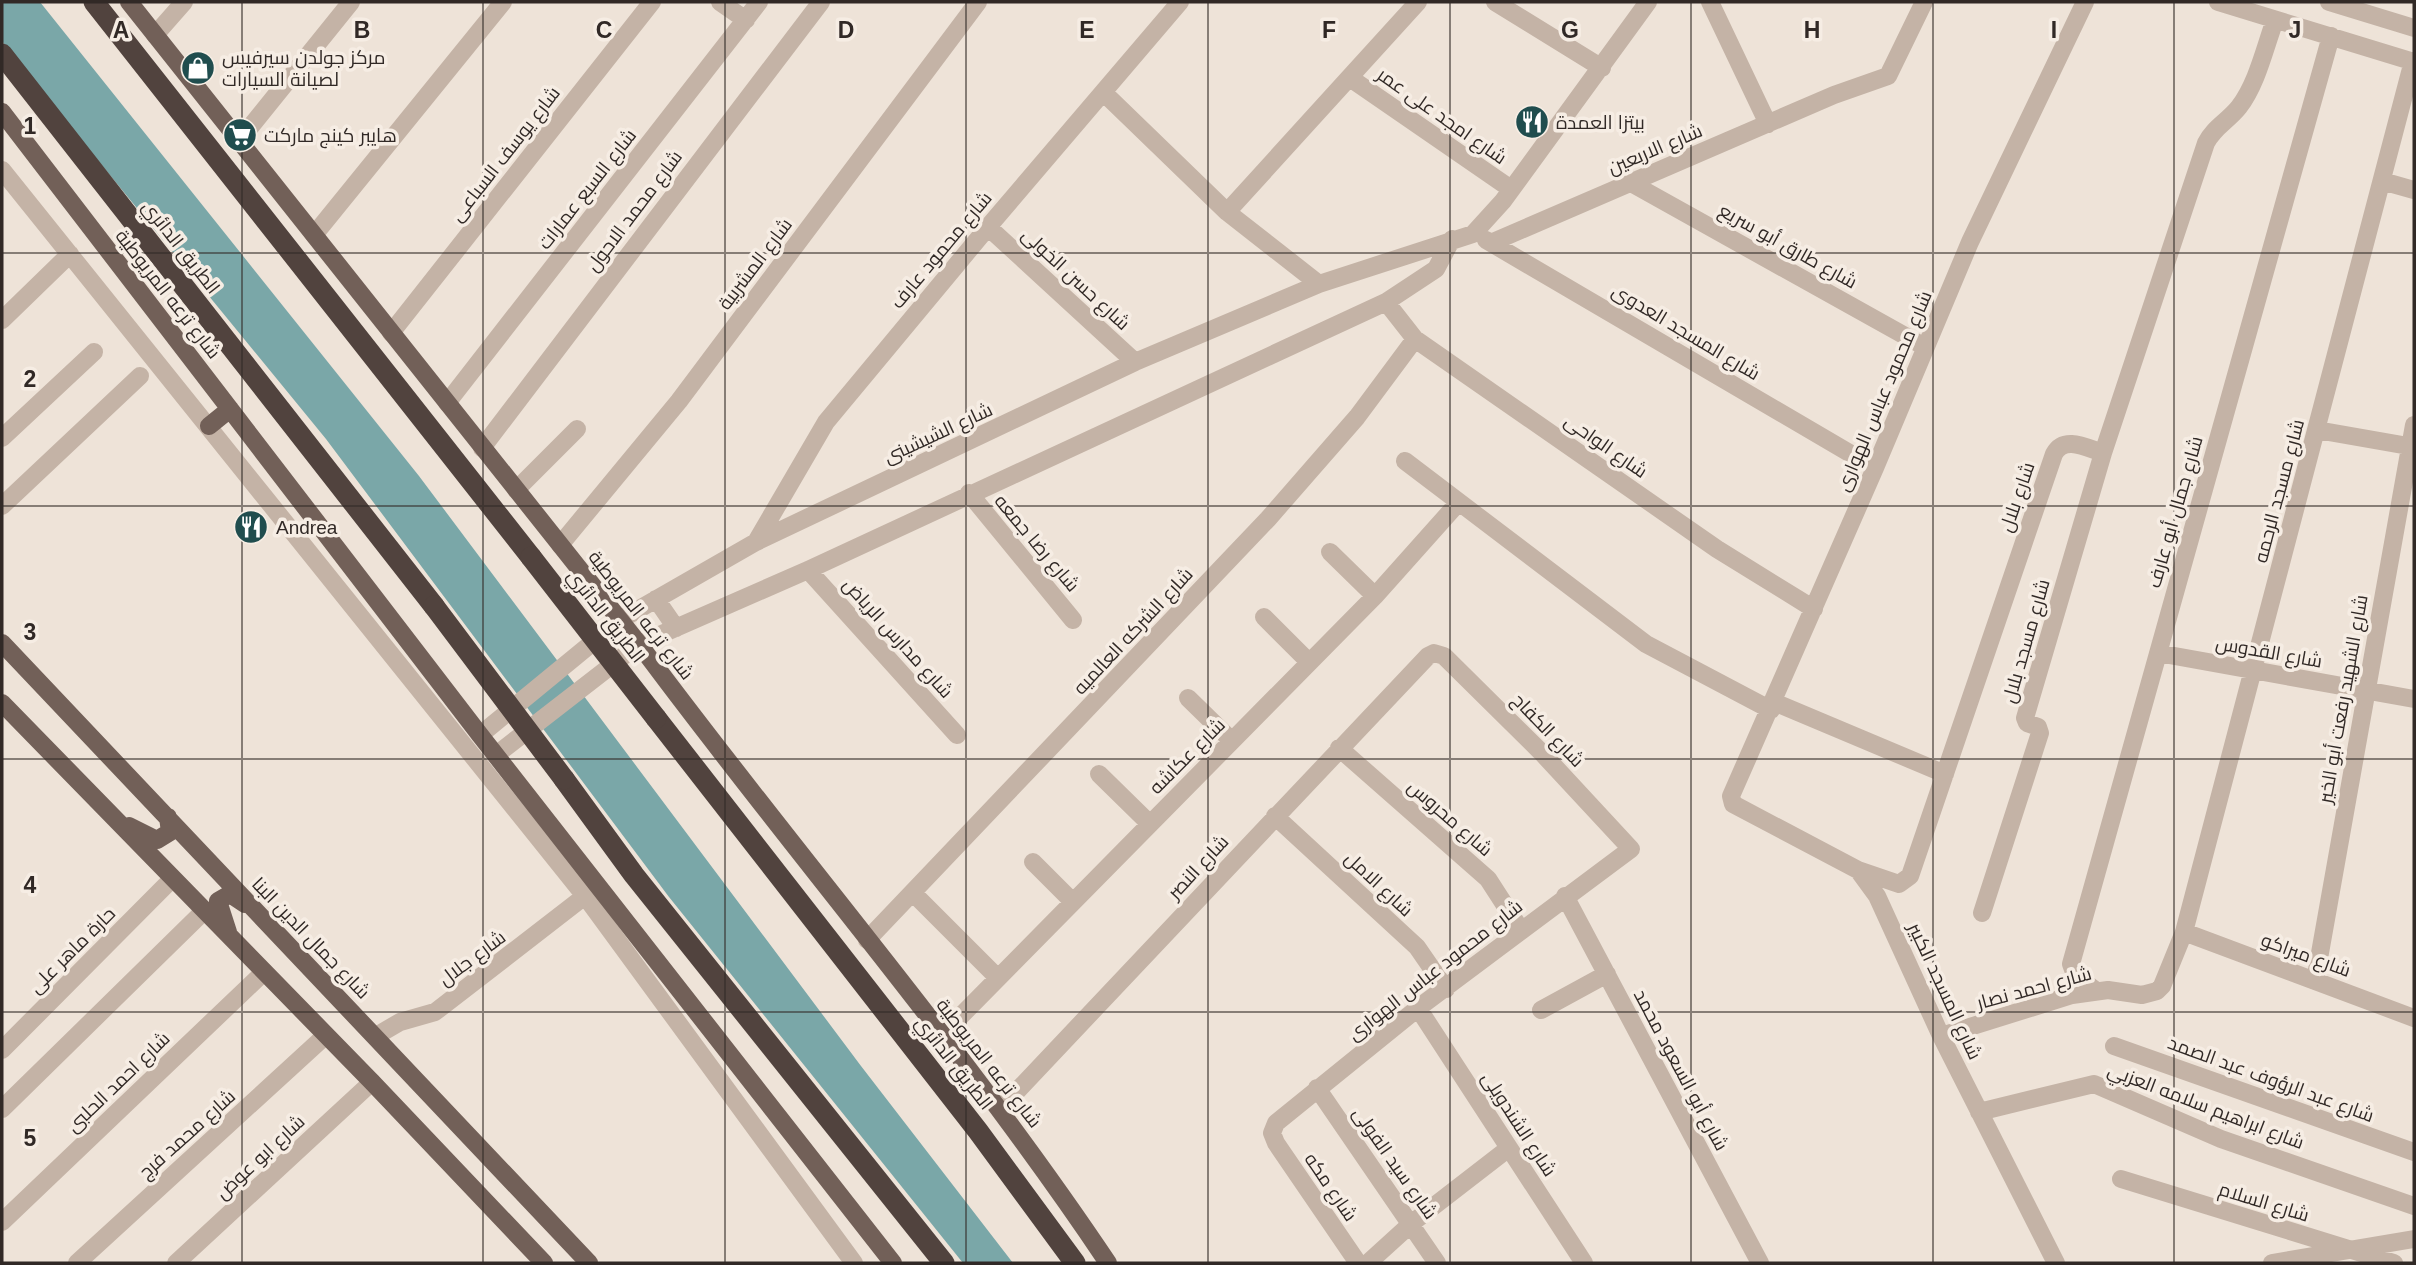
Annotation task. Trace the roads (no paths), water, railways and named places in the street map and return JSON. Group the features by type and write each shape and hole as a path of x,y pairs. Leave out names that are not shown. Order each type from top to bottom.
{"highway":[{"name":"الطريق الدائري","path":"94,2 978,1131 1075,1263"},
{"name":"الطريق الدائري","path":"2,54 434,606 634,875 944,1263"}],"main road":[{"name":"شارع ترعه المريوطية","path":"129,2 560,545 632,649 718,751 1000,1109 1108,1263"},
{"name":"شارع ترعه المريوطية","path":"2,112 230,409 500,751 893,1263"},
{"path":"209,426 230,409"},
{"name":"شارع جمال الدين البنا","path":"2,643 589,1263"},
{"path":"2,703 325,1037 372,1082 544,1263"},
{"path":"108,813 157,840 170,832 168,817"},
{"path":"230,939 218,906 220,896 234,896 259,914"}],"street":[{"path":"155,35 184,2"},
{"path":"239,141 351,2"},
{"path":"314,235 503,2"},
{"name":"شارع يوسف السباعى","path":"391,333 652,2"},
{"path":"720,2 746,20"},
{"name":"شارع السبع عمارات","path":"447,403 759,2"},
{"name":"شارع محمد الاحول","path":"482,448 821,2"},
{"name":"شارع المشربية","path":"560,545 679,401 978,2"},
{"name":"شارع محمود عارف","path":"756,542 826,422 988,226 1180,2"},
{"path":"1227,212 1418,2"},
{"path":"1495,2 1602,68"},
{"path":"1473,234 1511,190 1648,2"},
{"path":"1710,2 1768,124"},
{"name":"شارع الاربعين","path":"1493,242 1834,94 1888,76 1924,2"},
{"name":"شارع محمود عباس الهوارى","path":"1731,800 1970,242 2085,2"},
{"path":"2218,2 2414,61"},
{"path":"2329,2 2414,28"},
{"path":"2103,453 2206,144 2211,133 2239,107 2246,96 2275,20"},
{"name":"شارع جمال أبو عارف","path":"2095,990 2075,975 2071,964 2331,36"},
{"name":"شارع مسجد الرحمه","path":"2184,932 2414,61"},
{"name":"شارع امجد على عمر","path":"1350,78 1511,190"},
{"path":"1104,93 1227,212 1318,284"},
{"path":"2,170 585,896 854,1263"},
{"path":"2382,181 2414,190"},
{"name":"شارع طارق أبو سريع","path":"1630,183 1925,347"},
{"name":"شارع حسن الخولى","path":"988,226 1135,362"},
{"name":"شارع المسجد العدوى","path":"1473,234 1493,242 1875,468"},
{"name":"شارع الشيشينى","path":"485,732 614,625 756,542 1135,362 1318,284 1473,234"},
{"path":"500,751 632,649 1387,302 1436,268 1452,239"},
{"path":"2,320 70,254"},
{"name":"شارع الواحى","path":"1387,302 1415,340 1717,549 1814,609"},
{"name":"شارع الشركه العالميه","path":"867,940 1268,519 1357,417 1415,340"},
{"path":"2,438 94,352"},
{"path":"2,506 140,376"},
{"name":"شارع الشهيد رفعت أبو الخير","path":"2315,981 2414,425"},
{"path":"516,490 577,429"},
{"path":"2316,430 2412,446"},
{"name":"شارع بلال","path":"1858,870 1894,883 1908,880 2054,454 2062,445 2068,443 2103,453"},
{"name":"شارع مسجد بلال","path":"1982,913 2040,733 2039,729 2027,723 2025,718 2103,453"},
{"path":"1405,461 1652,648 1772,706 1945,774"},
{"name":"شارع رضا جمعه","path":"969,493 1073,620"},
{"name":"شارع عكاشه","path":"942,1035 1375,596 1458,503"},
{"path":"1330,552 1375,596"},
{"name":"شارع مدارس الرياض","path":"808,570 957,735"},
{"path":"656,599 676,628"},
{"path":"1264,617 1309,662"},
{"name":"شارع القدوس","path":"2158,653 2414,699"},
{"name":"شارع الكفاح","path":"1428,656 1439,654 1448,660 1541,752 1631,849"},
{"name":"شارع النصر","path":"1000,1109 1428,656"},
{"path":"1188,698 1232,741"},
{"name":"شارع محروس","path":"1339,748 1488,879 1521,930"},
{"path":"1099,774 1150,824"},
{"name":"شارع المسجد الكبير","path":"1731,800 1858,870 1877,896 1941,1036 2056,1263"},
{"name":"شارع الامل","path":"1275,816 1417,947 1446,989"},
{"name":"شارع محمود عباس الهوارى","path":"1272,1133 1276,1123 1317,1088 1565,896 1631,849"},
{"path":"1033,862 1073,902"},
{"name":"حارة ماهر على","path":"2,1050 172,879"},
{"path":"912,893 998,978"},
{"name":"شارع جلال","path":"376,1037 400,1021 435,1012 585,896"},
{"name":"شارع أبو السعود محمد","path":"1565,896 1760,1263"},
{"path":"2,1109 203,912"},
{"name":"شارع احمد نصار","path":"1941,1036 2095,990 2142,995 2157,991 2162,986 2184,932"},
{"name":"شارع ميراكو","path":"2184,932 2414,1017"},
{"name":"شارع احمد الحلبى","path":"2,1223 264,972"},
{"path":"1541,1010 1607,974"},
{"name":"شارع الشندويلى","path":"1418,1009 1584,1263"},
{"name":"شارع محمد فرج","path":"77,1263 325,1037"},
{"name":"شارع عبد الرؤوف عبد الصمد","path":"2114,1046 2414,1152"},
{"name":"شارع ابو عوض","path":"176,1263 372,1082"},
{"name":"شارع ابراهيم سلامه العزبي","path":"1979,1112 2094,1084 2215,1136 2414,1206"},
{"name":"شارع سيد الفولى","path":"1317,1088 1437,1263"},
{"name":"شارع مكه","path":"1272,1133 1276,1143 1358,1263"},
{"path":"1368,1263 1412,1223 1509,1148"},
{"name":"شارع السلام","path":"2121,1179 2395,1263"},
{"path":"2272,1263 2414,1239"}],"water":[{"path":"2,2 40,2 419,476 861,1066 1013,1263 963,1263 669,897 326,439 14,58 2,41"}],"place":[{"name":"مركز جولدن سيرفيس لصيانة السيارات","path":"198,68"},
{"name":"بيتزا العمدة","path":"1532,122"},
{"name":"هايبر كينج ماركت","path":"240,135"},
{"name":"Andrea","path":"251,527"}]}
